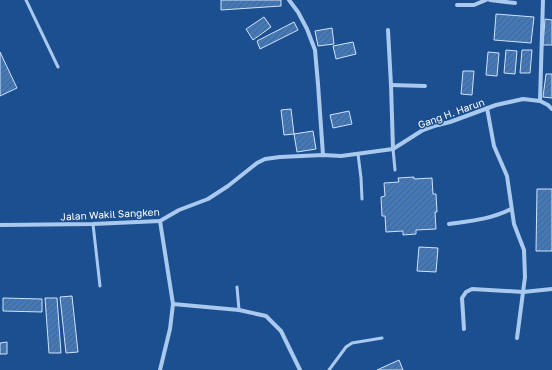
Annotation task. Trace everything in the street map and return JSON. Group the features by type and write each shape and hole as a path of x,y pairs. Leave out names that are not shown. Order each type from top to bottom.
{"street":[{"path":"289,0 298,12 307,29 315,50 323,155"},
{"path":"457,5 474,5 486,0"},
{"path":"490,0 515,3"},
{"path":"543,0 540,101 552,109"},
{"path":"388,30 393,149"},
{"path":"391,85 425,86"},
{"name":"Gang H. Harun","path":"323,155 341,156 393,149 423,130 496,105 523,100 540,101"},
{"path":"487,108 494,146 507,176 511,209 518,237 524,250 526,265 517,338"},
{"name":"Jalan Wakil Sangken","path":"0,225 93,224 160,221 179,210 208,198 228,186 257,163 265,159 323,155"},
{"path":"449,224 499,215 511,209"},
{"path":"160,221 173,304 170,329 160,370"},
{"path":"464,329 462,298 466,292 472,289 523,292 552,289"},
{"path":"173,304 238,310 266,316 281,331 300,370"}],"lane":[{"path":"26,0 58,67"},
{"path":"393,149 396,170"},
{"path":"358,154 362,199"},
{"path":"93,224 100,286"},
{"path":"237,287 238,310"},
{"path":"328,370 346,347 352,343 382,338"}],"building":[{"path":"221,0 281,0 281,6 221,10"},
{"path":"496,14 534,17 531,43 494,40"},
{"path":"264,17 271,27 253,40 246,29"},
{"path":"545,19 552,20 552,45 543,45"},
{"path":"294,22 298,30 260,49 257,41"},
{"path":"332,28 334,44 318,46 315,31"},
{"path":"353,42 356,54 336,59 333,46"},
{"path":"506,50 517,51 515,74 504,73"},
{"path":"522,50 532,50 530,73 520,73"},
{"path":"0,52 17,88 0,96"},
{"path":"488,52 499,53 497,76 486,75"},
{"path":"463,71 474,71 472,95 461,94"},
{"path":"546,74 552,74 552,98 543,97"},
{"path":"291,109 294,134 284,135 281,110"},
{"path":"349,111 352,124 333,128 330,115"},
{"path":"313,131 316,149 297,152 294,134"},
{"path":"414,177 414,179 432,178 433,194 436,194 436,229 416,230 416,234 403,235 403,231 386,232 385,216 382,216 381,197 385,196 384,183 399,182 398,178"},
{"path":"537,189 552,189 552,251 536,251"},
{"path":"419,247 438,248 436,272 417,271"},
{"path":"72,296 78,352 66,353 60,297"},
{"path":"3,298 42,299 42,312 3,311"},
{"path":"45,298 57,298 61,353 49,353"},
{"path":"7,342 7,354 0,354 0,343"},
{"path":"399,360 403,370 377,370"}]}
